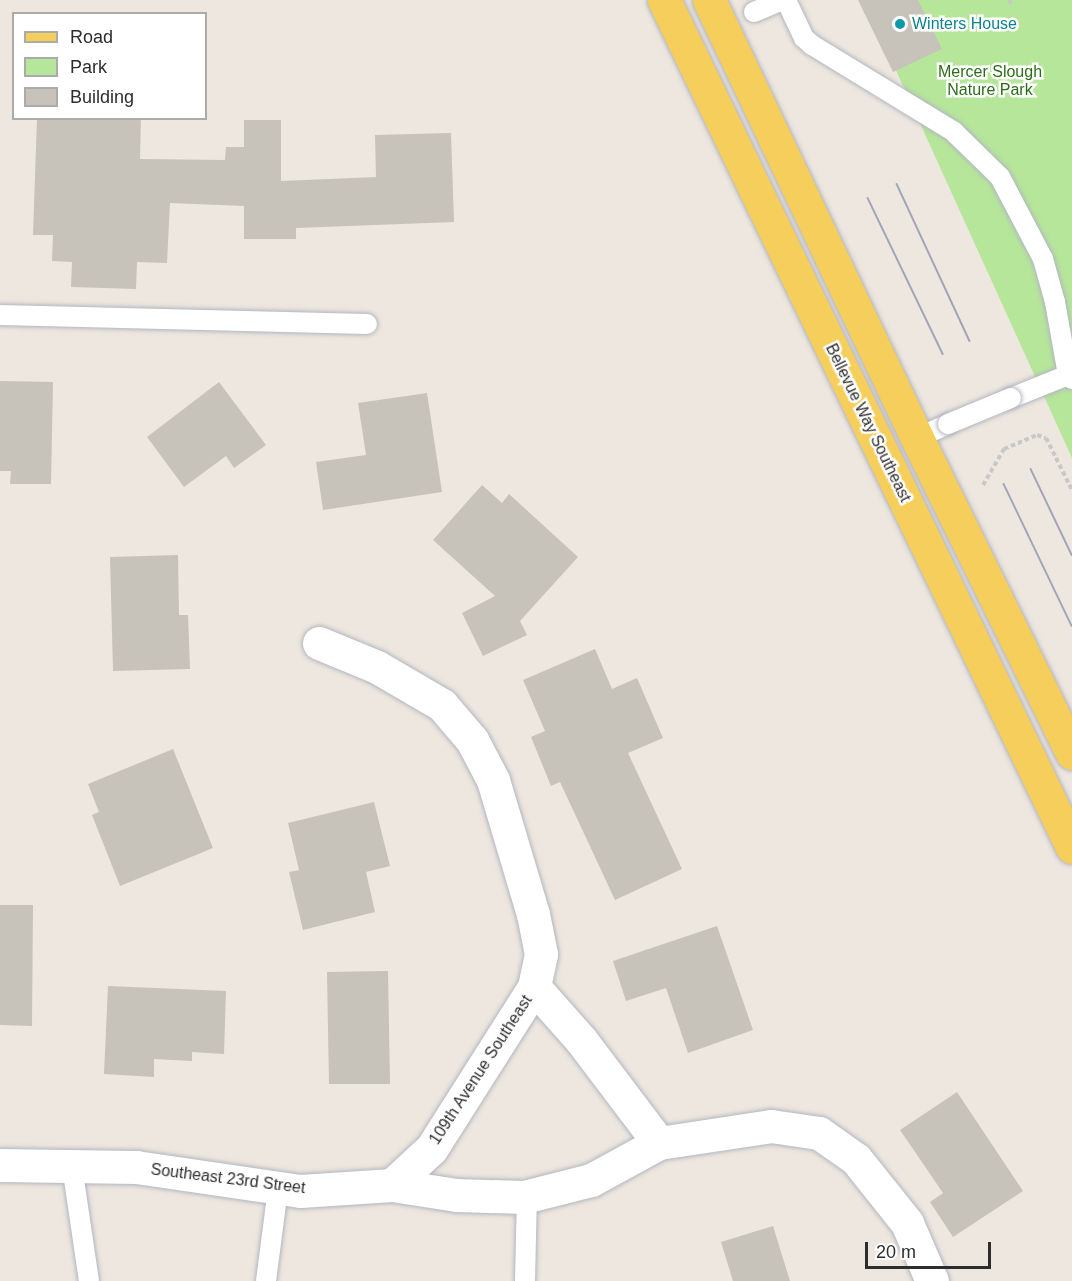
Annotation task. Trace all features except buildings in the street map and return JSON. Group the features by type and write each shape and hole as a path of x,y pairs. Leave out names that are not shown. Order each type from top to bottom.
{"main road":[{"name":"Bellevue Way Southeast","path":"664,0 1072,847"},
{"path":"709,0 917,438 1072,753"}],"street":[{"name":"109th Avenue Southeast","path":"319,643 377,667 442,705 472,740 493,780 533,914 541,954 534,987 431,1149 392,1185"},
{"path":"534,987 581,1040 659,1143"},
{"name":"Southeast 23rd Street","path":"0,1165 136,1167 300,1191 392,1185 456,1196 527,1196 591,1180 659,1143 771,1126 819,1133 856,1159 907,1223 933,1281"}],"lane":[{"path":"754,12 784,0 804,38 812,45 953,131 1000,177 1043,259 1070,377 1011,398 917,438"},
{"path":"0,315 367,324"},
{"path":"72,1166 89,1281"},
{"path":"266,1281 278,1188"},
{"path":"525,1281 527,1196"}],"path":[{"path":"979,494 1004,449 1032,435 1046,438 1072,490"}],"green space":[{"name":"Mercer Slough Nature Park","path":"864,0 1072,0 1072,458"}],"tram line":[{"path":"897,184 970,341"},
{"path":"868,198 943,354"},
{"path":"1031,469 1072,555"},
{"path":"1004,484 1072,626"}],"place":[{"name":"Winters House","path":"900,24"}]}
